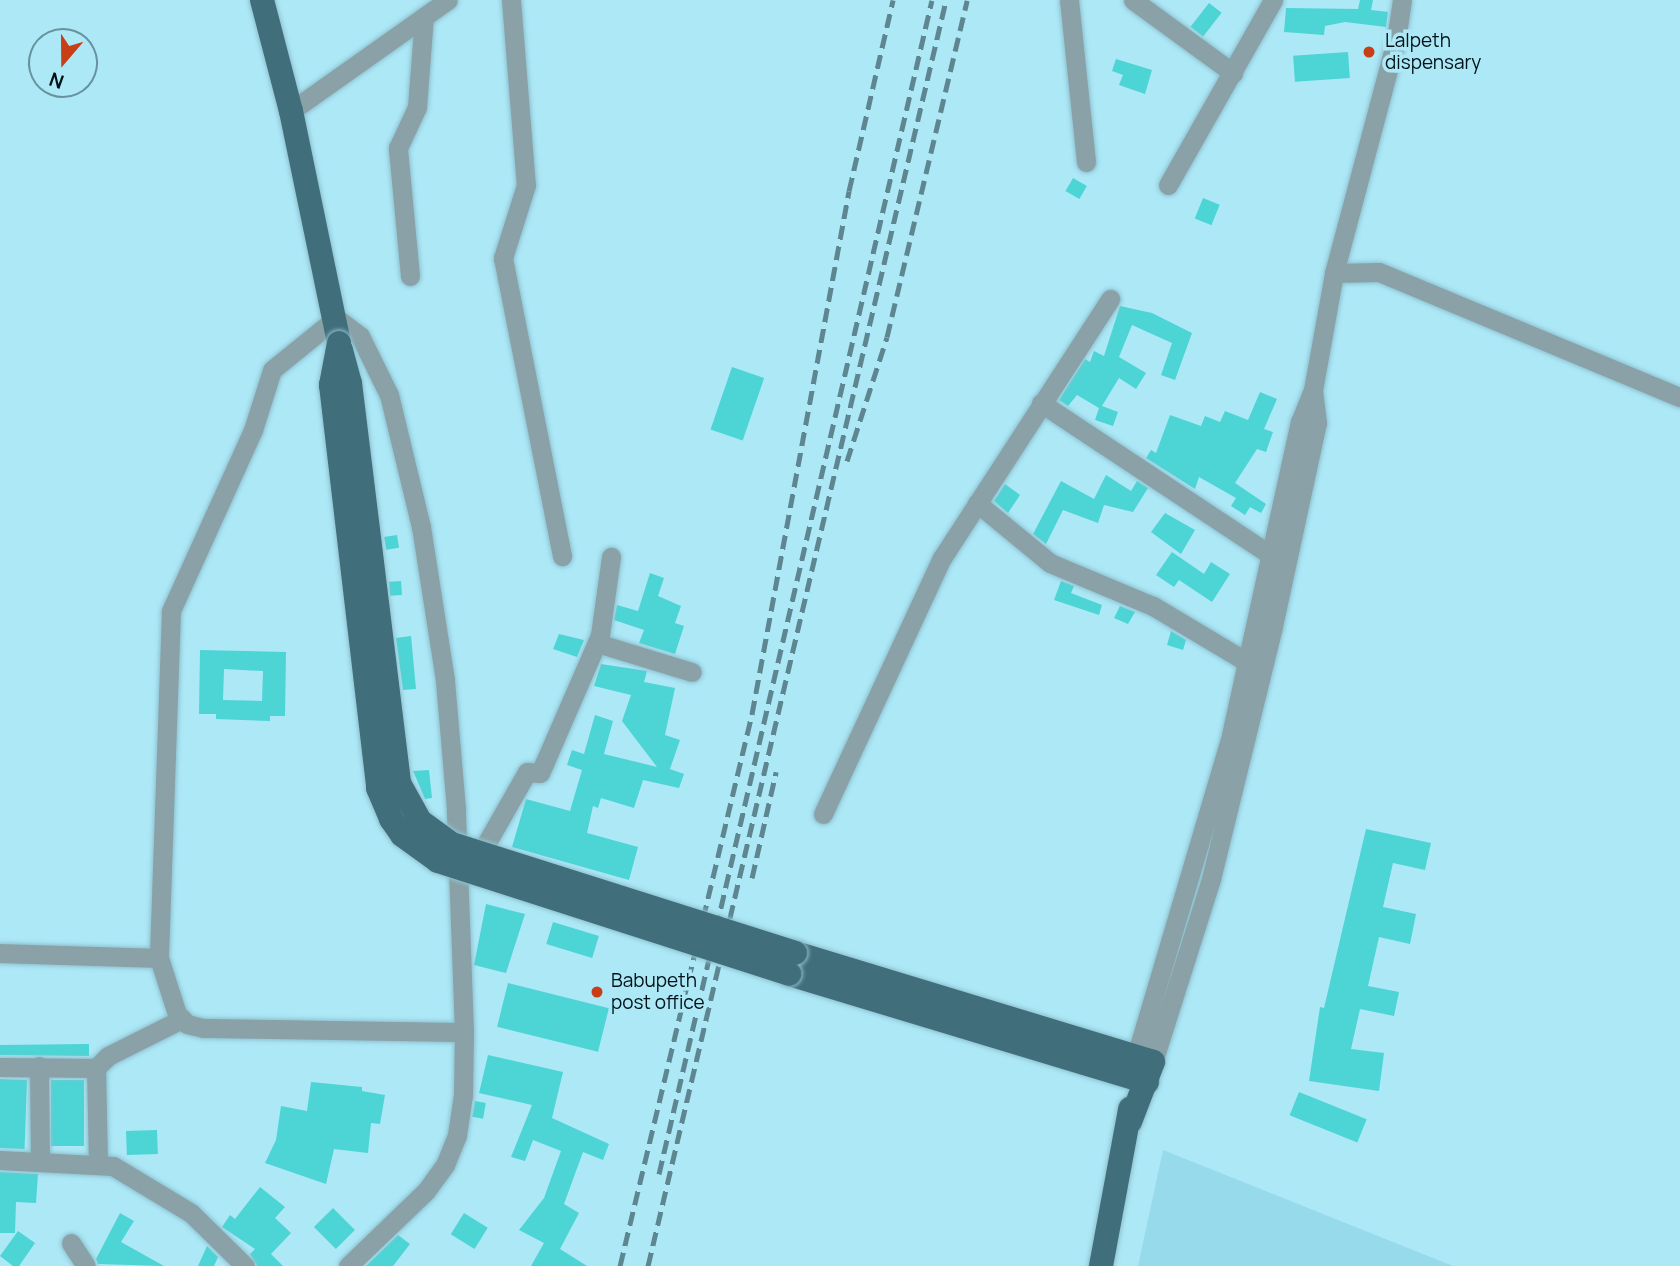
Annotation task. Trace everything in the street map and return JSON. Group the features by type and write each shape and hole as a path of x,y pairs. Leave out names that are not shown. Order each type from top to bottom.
{"main road":[{"path":"262,0 290,111 349,383 398,783 420,821 452,844 792,963 1141,1070 1101,1266"}],"street":[{"path":"290,111 448,0"},
{"path":"510,0 526,185 503,258 562,556"},
{"path":"1069,0 1086,162"},
{"path":"1133,0 1233,73"},
{"path":"1168,185 1273,0"},
{"path":"1141,1070 1231,735 1300,422 1313,390 1334,274 1396,40 1402,0"},
{"path":"410,276 397,160 402,137 417,107 424,17"},
{"path":"1334,274 1379,272 1680,397"},
{"path":"823,814 937,568 1110,299"},
{"path":"348,1266 426,1191 445,1165 457,1135 463,1095 464,1032 456,809 445,680 421,527 389,395 360,336 336,318 272,370 253,430 169,617 159,958 170,1000 182,1019 203,1028 464,1032"},
{"path":"1141,1070 1211,879 1270,639 1317,423 1313,390"},
{"path":"1041,403 1271,555"},
{"path":"977,503 1050,562 1153,606 1247,662"},
{"path":"457,893 527,772 540,773 597,643 611,557"},
{"path":"597,643 692,672"},
{"path":"0,953 159,958"},
{"path":"98,1163 96,1068 108,1056 182,1019"},
{"path":"39,1066 40,1161"},
{"path":"0,1068 96,1068"},
{"path":"0,1160 98,1163 113,1166 191,1213 245,1266"},
{"path":"71,1243 86,1266"}],"shaded area":[{"path":"1163,1150 1453,1266 1138,1266"}],"building":[{"path":"1360,0 1373,0 1371,10 1388,12 1386,27 1345,22 1325,26 1324,35 1284,32 1286,8 1358,9"},
{"path":"1209,3 1222,13 1203,36 1191,27"},
{"path":"1348,52 1350,78 1295,82 1293,56"},
{"path":"1116,59 1152,70 1145,94 1119,85 1123,75 1112,71"},
{"path":"1073,178 1087,186 1079,199 1066,191"},
{"path":"1203,198 1220,205 1211,225 1195,218"},
{"path":"1120,306 1152,313 1192,333 1175,380 1161,375 1172,343 1132,325 1119,357 1146,373 1136,389 1119,378 1102,406 1118,412 1113,426 1095,420 1099,408 1077,395 1068,406 1059,400 1085,359 1090,362 1094,351 1104,356"},
{"path":"732,367 764,378 743,440 711,429"},
{"path":"1260,392 1277,399 1264,429 1273,432 1266,452 1257,449 1235,483 1266,504 1261,513 1250,507 1245,515 1231,506 1236,498 1199,477 1195,489 1146,458 1151,450 1156,453 1170,415 1201,426 1205,416 1220,422 1225,411 1248,420"},
{"path":"1106,475 1131,491 1137,481 1148,488 1133,512 1104,505 1098,523 1063,510 1046,544 1033,534 1061,481 1094,499"},
{"path":"1005,484 1020,495 1008,513 994,501"},
{"path":"1165,513 1195,530 1181,554 1151,532"},
{"path":"397,535 399,548 386,550 384,537"},
{"path":"1172,552 1204,574 1211,562 1230,574 1212,602 1179,580 1174,587 1156,575"},
{"path":"650,573 664,578 658,596 681,606 675,623 684,626 675,654 639,643 644,630 614,620 617,605 638,611"},
{"path":"401,581 402,595 390,596 389,582"},
{"path":"1061,581 1074,586 1071,593 1102,605 1099,615 1054,600"},
{"path":"1120,606 1135,612 1128,624 1114,618"},
{"path":"1171,631 1186,640 1183,650 1167,645"},
{"path":"559,634 584,640 577,657 553,649"},
{"path":"411,636 416,689 403,690 396,638"},
{"path":"200,650 286,652 285,716 270,716 270,721 216,719 216,714 199,714","holes":["224,669 263,671 262,701 223,700"]},
{"path":"601,664 647,671 644,682 675,688 665,735 680,740 670,769 684,774 679,788 643,780 634,808 601,798 598,808 593,806 587,833 638,847 629,880 512,847 526,799 570,811 582,770 567,765 572,750 584,754 595,715 613,721 604,754 657,767 622,721 631,695 594,686"},
{"path":"429,770 432,798 425,799 413,771"},
{"path":"1366,829 1431,843 1425,870 1393,863 1383,907 1416,914 1410,944 1379,937 1368,986 1399,992 1394,1016 1360,1009 1351,1049 1384,1053 1379,1091 1309,1081 1320,1007 1324,1008"},
{"path":"486,904 525,914 506,973 474,965"},
{"path":"553,922 599,936 592,958 546,944"},
{"path":"508,983 609,1008 598,1052 497,1027"},
{"path":"89,1044 89,1056 0,1055 0,1045"},
{"path":"488,1055 563,1072 552,1118 609,1144 603,1160 583,1152 564,1204 579,1213 560,1249 587,1266 531,1266 544,1243 519,1230 544,1198 561,1151 533,1140 525,1161 511,1157 532,1105 479,1093"},
{"path":"0,1079 27,1080 25,1149 0,1148"},
{"path":"51,1080 84,1080 84,1146 51,1146"},
{"path":"311,1082 362,1087 362,1091 385,1095 380,1124 371,1123 368,1153 334,1149 326,1184 265,1163 276,1140 281,1106 307,1111"},
{"path":"1299,1092 1367,1119 1357,1143 1290,1115"},
{"path":"475,1101 486,1103 483,1119 472,1117"},
{"path":"157,1130 158,1154 127,1155 126,1131"},
{"path":"0,1172 38,1174 36,1203 16,1202 15,1233 0,1233"},
{"path":"260,1187 285,1207 275,1218 291,1233 271,1254 283,1266 257,1266 250,1254 255,1249 222,1227 230,1215 235,1219"},
{"path":"333,1208 355,1230 336,1249 314,1227"},
{"path":"120,1213 134,1221 121,1242 164,1266 98,1264 96,1259"},
{"path":"464,1213 488,1228 474,1249 451,1234"},
{"path":"18,1231 35,1243 19,1266 13,1266 0,1256"},
{"path":"398,1235 410,1244 393,1266 366,1266"},
{"path":"207,1246 218,1257 214,1266 198,1266"}],"railway":[{"path":"620,1266 752,714 849,191 893,0"},
{"path":"659,1174 932,0"},
{"path":"648,1266 946,0"},
{"path":"847,461 887,337 967,0"},
{"path":"752,878 776,772"}],"place":[{"name":"Lalpeth dispensary","path":"1369,52"},
{"name":"Babupeth post office","path":"597,992"}]}
